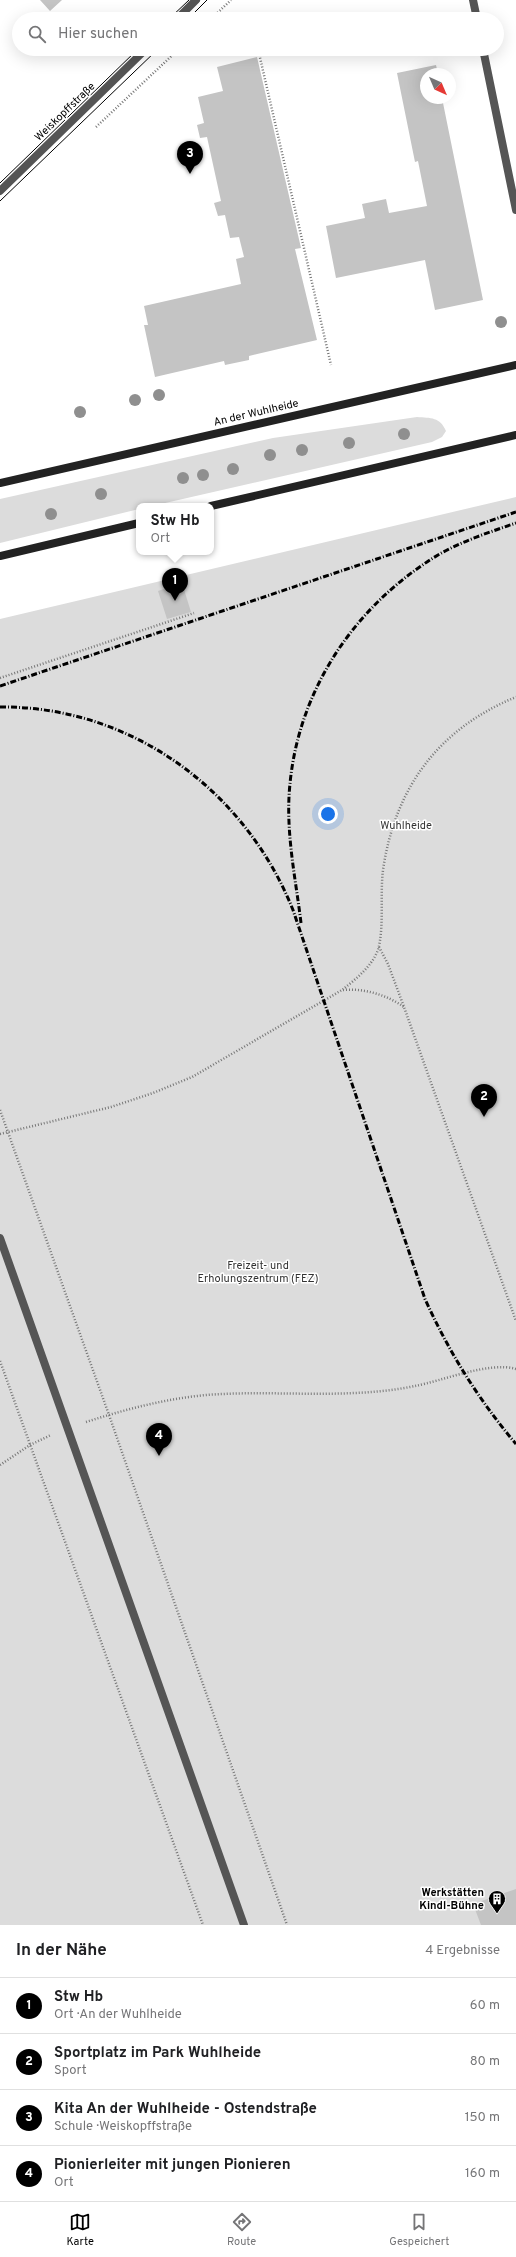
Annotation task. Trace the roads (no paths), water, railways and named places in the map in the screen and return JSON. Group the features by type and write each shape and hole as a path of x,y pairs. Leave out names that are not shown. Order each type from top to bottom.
{"main road":[{"name":"An der Wuhlheide","path":"0,483 516,365"},
{"path":"214,505 516,435"},
{"path":"0,556 136,524"}],"street":[{"path":"184,12 196,0"},
{"path":"473,0 476,12"},
{"name":"Weiskopffstraße","path":"0,190 139,56"},
{"path":"484,56 516,210"},
{"path":"0,1238 244,1925"}],"tram line":[{"path":"176,12 189,0"},
{"path":"195,12 207,0"},
{"path":"0,183 131,56"},
{"path":"0,201 151,56"}],"railway":[{"path":"0,686 516,512"},
{"path":"301,923 289,829 289,797 293,760 302,724 316,690 333,658 354,628 379,601 407,576 438,555 457,545 516,523"},
{"path":"0,707 48,711 94,721 138,739 178,763 214,793 245,828 272,867 293,910 425,1299 444,1338 465,1374 489,1410 516,1444"}],"place":[{"name":"Kita An der Wuhlheide - Ostendstraße","path":"190,174"},
{"name":"Stw Hb","path":"175,601"},
{"name":"Sportplatz im Park Wuhlheide","path":"484,1117"},
{"name":"Pionierleiter mit jungen Pionieren","path":"159,1456"},
{"name":"Werkstätten Kindl-Bühne","path":"497,1914"}],"park label":[{"name":"Wuhlheide","path":"406,826"},
{"name":"Freizeit- und Erholungszentrum (FEZ)","path":"258,1272"}]}
